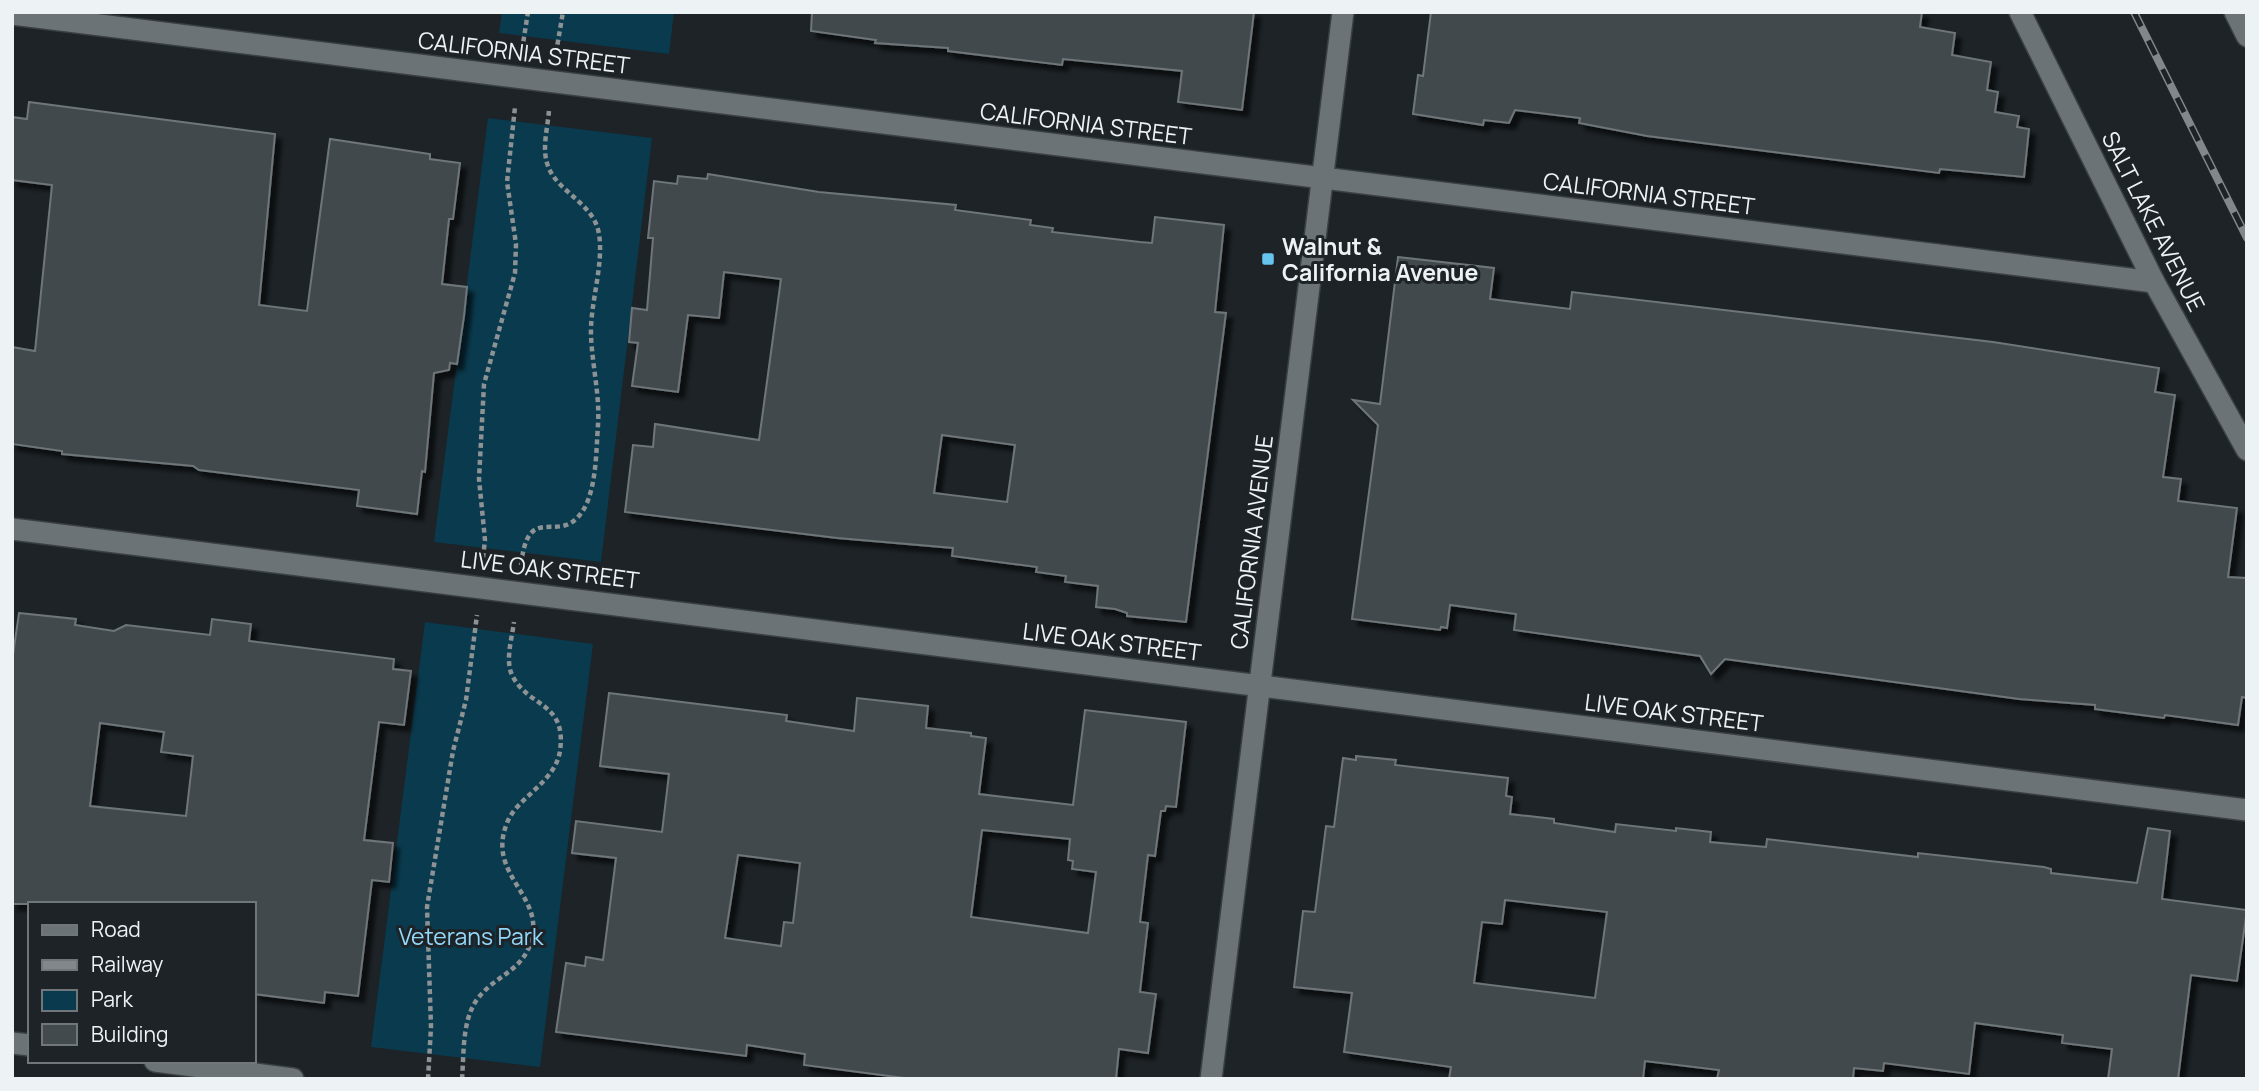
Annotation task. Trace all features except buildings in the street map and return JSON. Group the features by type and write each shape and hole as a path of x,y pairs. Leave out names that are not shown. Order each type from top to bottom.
{"street":[{"name":"CALIFORNIA AVENUE","path":"1211,1079 1343,12"},
{"name":"SALT LAKE AVENUE","path":"2020,12 2154,282 2247,450"},
{"path":"2235,12 2247,36"},
{"name":"CALIFORNIA STREET","path":"12,14 2154,282"},
{"name":"LIVE OAK STREET","path":"12,529 2247,810"},
{"path":"170,1063 293,1079"}],"path":[{"path":"428,1079 430,1027 427,907 453,751 466,700 481,586 485,540 478,479 484,384 515,273 516,244 508,182 518,78 528,12"},
{"path":"462,1079 472,1008 484,992 520,962 533,932 532,915 505,865 502,850 504,831 512,814 527,801 555,767 560,749 561,732 554,715 518,684 509,663 524,542 533,531 569,523 577,518 589,497 598,424 591,336 599,234 587,208 547,166 545,155 551,82 563,12"}],"green space":[{"path":"502,12 674,12 669,54 499,33"},
{"path":"488,118 652,138 601,562 434,542"},
{"name":"Veterans Park","path":"425,622 593,644 540,1067 371,1047"}],"railway":[{"path":"2134,12 2247,238"}],"place":[{"name":"Walnut & California Avenue","path":"1268,259"}]}
